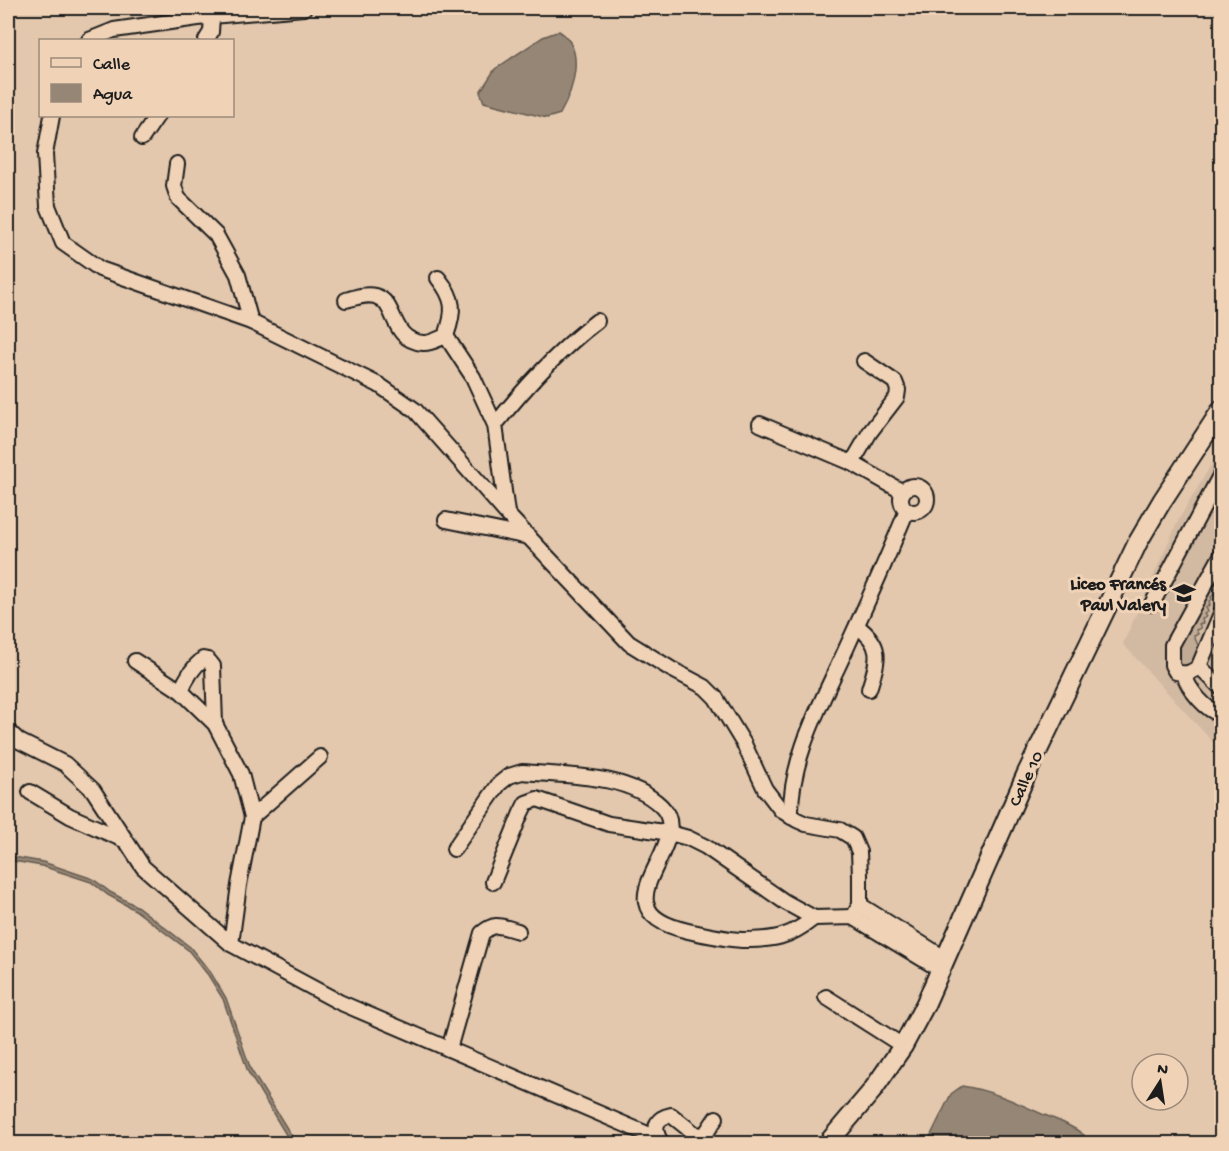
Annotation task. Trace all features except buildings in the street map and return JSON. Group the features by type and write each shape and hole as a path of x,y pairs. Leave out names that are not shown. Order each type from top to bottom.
{"main road":[{"name":"Calle 10","path":"827,1143 872,1091 903,1046 944,964 982,872 1031,764 1138,542 1161,501 1221,409"}],"lane":[{"path":"91,39 114,30 212,16 304,8"},
{"path":"207,39 211,32 212,16"},
{"path":"52,117 45,154 48,206 63,243 100,269 251,322 379,385 415,410 507,514 629,644 705,687 716,698 744,744 765,789 773,800 792,817 806,824 840,830 853,838 860,852 857,911"},
{"path":"142,138 156,117"},
{"path":"177,164 174,186 178,198 216,235 238,275 251,322"},
{"path":"346,300 365,295 377,296 388,304 395,324 407,338 425,344 446,336 453,316 453,304 448,290 438,278"},
{"path":"495,424 522,391 562,350 597,321"},
{"path":"446,336 473,377 495,424 507,514"},
{"path":"852,463 870,432 897,397 898,390 896,382 864,361"},
{"path":"760,424 852,463 903,492"},
{"path":"1152,604 1221,472"},
{"path":"912,486 924,491 927,497 926,503 920,511 907,510 901,500 903,492 912,486"},
{"path":"792,817 792,794 804,747 817,712 883,569 907,510"},
{"path":"446,520 529,537"},
{"path":"1221,554 1172,645 1172,664 1176,672 1184,674 1193,672 1199,666 1221,611"},
{"path":"857,626 867,633 876,648 878,660 869,689"},
{"path":"181,691 185,680 195,666 203,659 208,660 213,666 215,724"},
{"path":"135,661 181,691 215,724 241,774 252,818 238,885 231,944"},
{"path":"1199,666 1221,689"},
{"path":"1184,674 1186,683 1205,705 1212,712 1221,715"},
{"path":"8,731 14,741 65,765 93,790 143,867 231,944 339,1002 661,1141"},
{"path":"252,818 320,757"},
{"path":"454,849 499,784 509,776 522,772 608,779 640,792 660,805 669,817 670,833 647,886 645,904 656,920 672,927 727,939 768,940 785,936 814,918 857,911 944,964"},
{"path":"30,792 70,816 125,840"},
{"path":"493,882 521,813 526,804 537,799 609,824 688,838 706,847 785,902 814,918"},
{"path":"449,1049 482,933 490,926 498,925 518,931"},
{"path":"826,997 903,1046"},
{"path":"661,1141 655,1130 657,1122 662,1117 671,1115 695,1134 702,1135 706,1133 716,1118"}],"shaded area":[{"name":"Liceo Francés Paul Valery","path":"1221,448 1221,751 1123,644 1178,521"},
{"path":"1221,565 1219,573 1221,577 1216,584 1217,588 1213,591 1215,594 1209,601 1210,605 1206,607 1208,612 1204,614 1206,617 1202,619 1203,623 1199,624 1201,628 1196,630 1198,634 1194,636 1200,650 1196,659 1189,666 1182,666 1176,662 1178,644"}],"water":[{"path":"559,31 568,39 575,59 573,82 560,114 547,118 484,102 480,92 495,69 543,37"},
{"path":"8,856 43,862 93,879 110,892 138,907 190,947 211,973 226,998 251,1070 296,1143 291,1143 248,1072 223,999 188,950 135,910 108,895 91,882 42,866 8,860"},
{"path":"962,1086 1003,1097 1064,1123 1084,1135 1084,1143 927,1143 951,1094"}],"place":[{"name":"Liceo Francés Paul Valery","path":"1184,593"}]}
